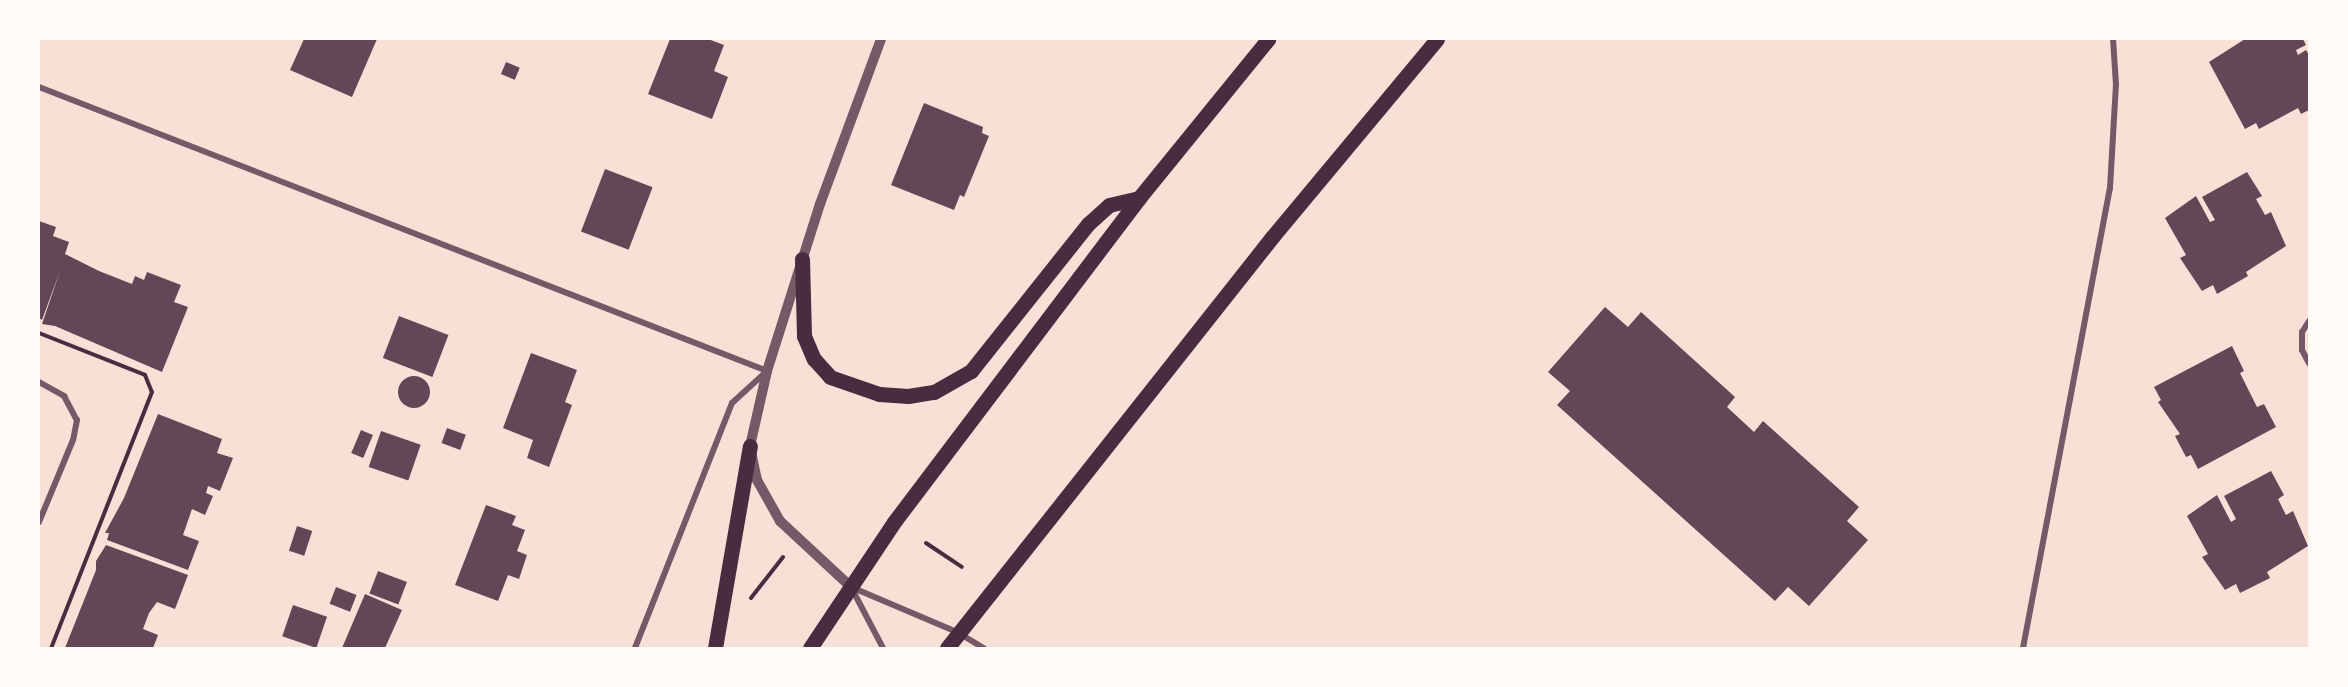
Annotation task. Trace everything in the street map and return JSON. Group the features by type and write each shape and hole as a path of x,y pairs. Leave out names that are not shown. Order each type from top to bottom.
{"main road":[{"path":"810,648 894,522 1139,198 1268,39"},
{"path":"947,648 957,632 1273,236 1437,39"},
{"path":"802,259 804,336 814,359 830,377 879,394 908,396 934,392 971,372 1088,224 1109,205 1139,198"},
{"path":"715,648 750,446"}],"street":[{"path":"881,39 802,259 767,371 750,446 757,480 780,520 851,586 957,632 984,648"},
{"path":"2023,648 2105,222 2115,139 2113,39"},
{"path":"39,87 767,371"},
{"path":"2309,321 2302,332 2302,350 2309,363"},
{"path":"635,648 732,403 767,371"},
{"path":"39,382 64,396 77,420 73,440 39,522"},
{"path":"851,586 882,648"}],"path":[{"path":"39,333 145,375 152,392 51,648"},
{"path":"926,543 962,567"},
{"path":"747,606 786,554"}],"building":[{"path":"304,39 377,39 352,97 290,70"},
{"path":"670,39 708,39 724,45 714,71 728,77 712,119 648,94"},
{"path":"2245,39 2303,39 2306,45 2296,50 2298,55 2306,50 2309,55 2309,110 2301,114 2298,108 2259,129 2256,123 2245,129 2209,62"},
{"path":"506,62 520,68 515,80 501,74"},
{"path":"924,103 983,127 982,133 989,136 964,197 960,195 954,210 891,185"},
{"path":"605,169 653,187 629,250 581,232"},
{"path":"2247,172 2262,196 2256,199 2265,215 2271,212 2286,246 2246,272 2248,276 2217,294 2213,285 2202,291 2180,258 2186,255 2165,218 2196,196 2210,222 2215,220 2202,197"},
{"path":"39,221 56,227 53,236 69,242 65,254 99,271 132,284 135,276 144,280 147,272 181,285 174,302 188,307 162,372 55,326 42,324 60,271 42,320 39,318"},
{"path":"1605,307 1628,327 1641,312 1735,397 1727,407 1754,432 1763,421 1859,507 1847,521 1868,540 1809,606 1788,587 1775,601 1557,405 1570,391 1548,372"},
{"path":"399,316 448,335 432,377 383,358"},
{"path":"2232,346 2244,371 2240,373 2257,407 2264,404 2276,427 2198,469 2191,455 2186,457 2175,436 2180,434 2158,402 2161,400 2154,387"},
{"path":"531,353 577,370 565,402 572,405 549,467 527,458 533,440 503,428"},
{"path":"414,376 425,381 430,392 425,403 414,408 403,403 398,392 403,381"},
{"path":"158,414 222,439 217,453 233,458 220,491 208,486 206,493 213,496 205,515 192,509 183,535 199,541 188,570 107,540 109,533 105,533 124,498"},
{"path":"447,428 466,435 460,450 442,443"},
{"path":"361,430 373,435 363,458 351,453"},
{"path":"381,431 421,445 408,481 369,467"},
{"path":"2271,471 2284,495 2278,499 2286,515 2293,511 2308,546 2267,572 2270,578 2240,593 2236,584 2225,590 2202,557 2208,554 2187,516 2217,495 2231,522 2236,519 2224,496"},
{"path":"486,505 516,516 512,525 525,530 517,551 527,555 519,579 508,575 498,601 455,585"},
{"path":"297,526 312,531 304,556 289,551"},
{"path":"106,545 188,575 175,609 157,602 149,613 143,629 158,635 153,648 65,648 96,570 96,561"},
{"path":"378,571 407,582 398,605 369,593"},
{"path":"336,587 357,595 350,612 330,604"},
{"path":"365,594 402,610 385,648 342,648"},
{"path":"293,605 327,617 316,648 282,636"}]}
